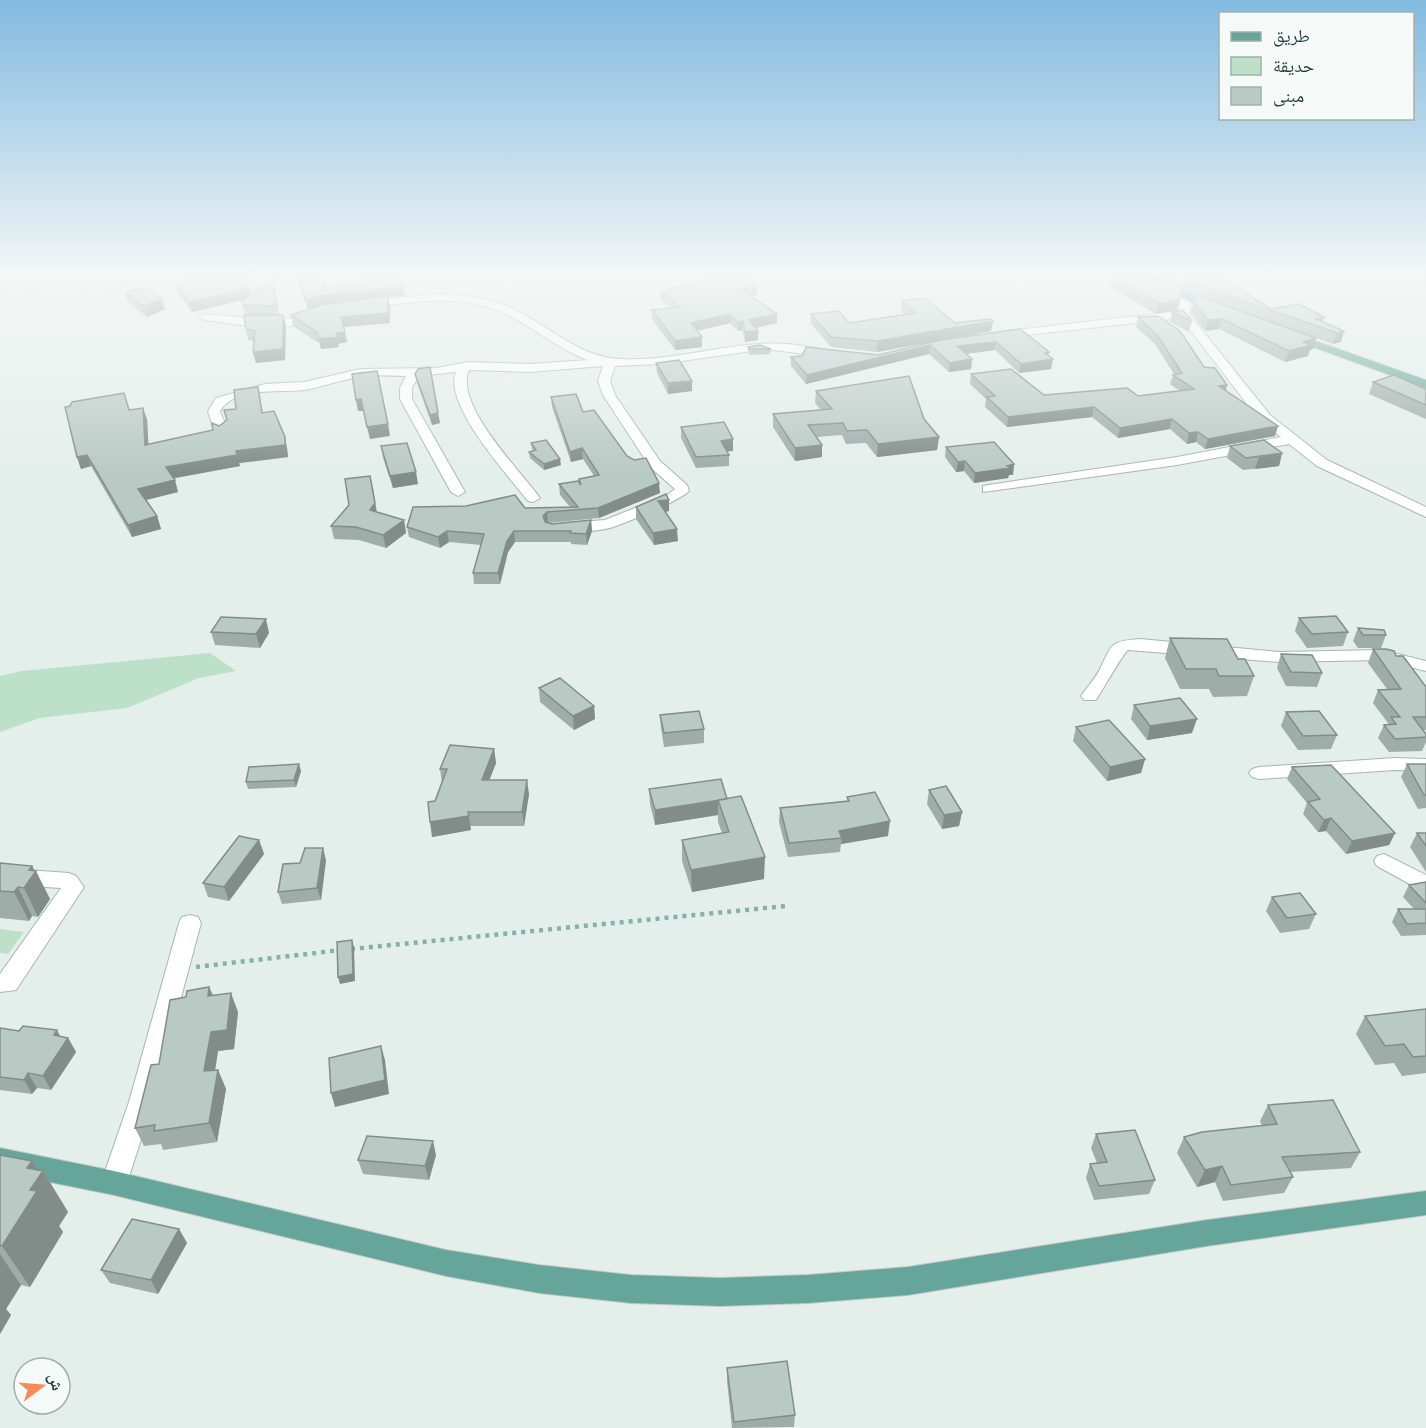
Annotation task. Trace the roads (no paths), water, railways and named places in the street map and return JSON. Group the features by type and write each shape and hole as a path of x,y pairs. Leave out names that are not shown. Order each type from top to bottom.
{"main road":[{"path":"1306,341 1426,384"},
{"path":"0,1160 114,1184 457,1265 539,1279 631,1289 720,1292 808,1289 908,1281 1207,1233 1426,1203"}],"street":[{"path":"555,341 567,350 610,362"},
{"path":"1205,341 1265,418 1322,463 1426,513"},
{"path":"221,431 214,411 220,401 230,396 265,388 304,387 362,373 386,371 413,373 494,365 530,368 634,362 760,345 843,356"},
{"path":"553,528 608,524 659,501 672,498 682,491 682,488 655,465 609,395 604,381 610,362"},
{"path":"464,367 459,380 462,397 477,423 533,498"},
{"path":"413,373 406,388 406,399 458,492"},
{"path":"987,489 1177,461 1294,440"},
{"path":"1090,696 1109,669 1115,651 1124,645 1140,644 1279,657 1381,655 1426,666"},
{"path":"1258,773 1395,764 1426,765"},
{"path":"1384,861 1426,885"},
{"path":"0,876 69,881 73,887 8,984 0,983"},
{"path":"114,1184 141,1102 190,923"}]}
